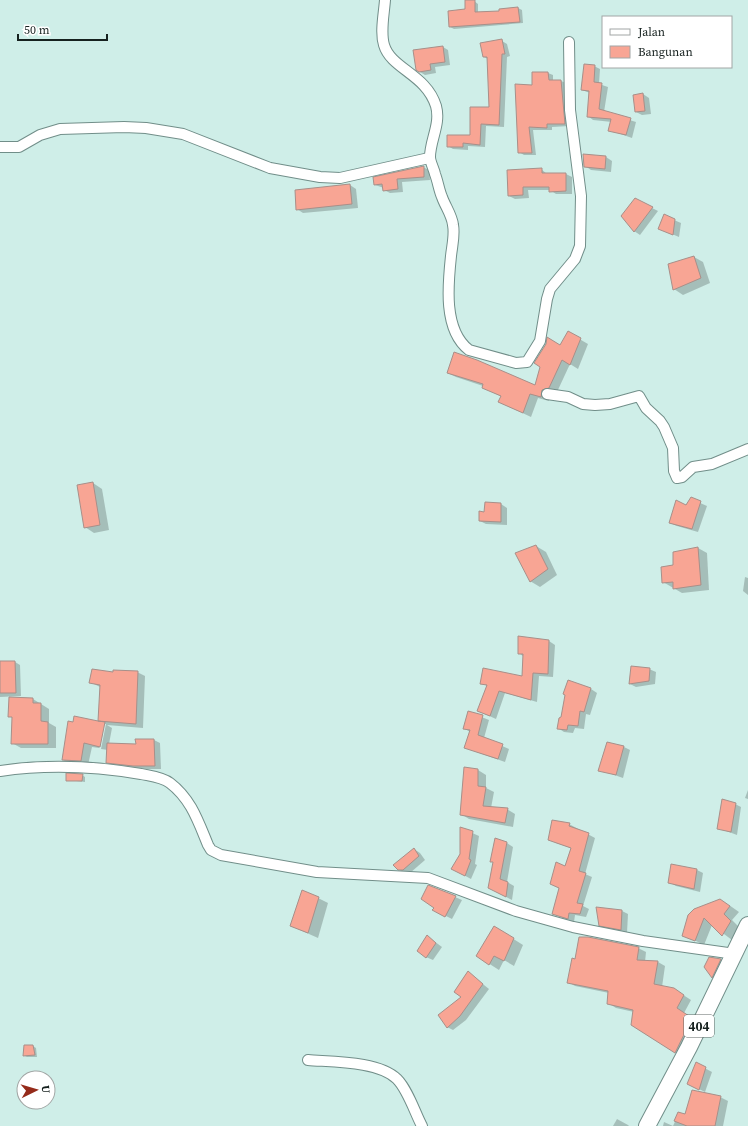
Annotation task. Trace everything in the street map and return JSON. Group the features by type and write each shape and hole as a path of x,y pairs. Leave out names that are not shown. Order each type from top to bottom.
{"main road":[{"name":"404","path":"647,1126 746,933"}],"street":[{"path":"385,0 383,36 386,52 393,60 421,82 432,96 436,105 438,116 429,158 440,186 442,198 453,224 449,294 452,317 457,336 463,345 476,353 516,362 527,362 540,341 550,289 575,259 580,246 581,196 570,110 569,42"},
{"path":"0,147 19,147 40,135 60,129 124,127 146,128 183,134 270,168 320,178 340,178 429,158"},
{"path":"547,394 568,397 583,404 595,405 610,404 639,396 646,408 664,427 674,449 674,471 678,478 682,477 693,467 712,464 748,449"},
{"path":"0,771 28,767 67,766 107,770 158,778 168,782 187,798 192,806 208,845 211,850 221,856 317,872 428,878 516,911 573,927 643,941 735,954"},
{"path":"308,1060 365,1065 391,1074 402,1085 422,1126"}],"building":[{"path":"465,0 475,0 475,12 499,11 499,9 518,7 520,22 449,27 448,11 465,9"},
{"path":"502,39 505,54 502,54 499,125 481,124 480,145 463,143 463,147 447,147 447,135 470,135 470,107 489,107 487,57 483,57 480,43"},
{"path":"443,46 445,62 430,64 431,70 419,72 416,70 413,50"},
{"path":"584,64 595,65 594,82 602,83 599,109 631,118 626,135 608,131 611,119 587,117 589,91 581,90"},
{"path":"532,72 548,72 549,80 561,80 565,124 547,124 547,128 529,127 532,153 518,153 515,84 532,85"},
{"path":"643,93 645,111 635,112 633,95"},
{"path":"583,154 606,156 605,169 584,167"},
{"path":"424,166 424,177 397,179 398,189 383,191 382,184 374,185 373,177"},
{"path":"542,168 542,173 566,173 566,191 549,192 549,187 523,187 523,195 508,196 507,170"},
{"path":"350,184 352,204 296,210 295,190"},
{"path":"635,198 653,207 634,232 621,216"},
{"path":"664,214 675,219 673,235 658,229"},
{"path":"694,256 701,278 673,290 668,264"},
{"path":"568,331 581,338 570,365 562,360 549,388 542,390 541,397 530,394 523,413 498,402 501,396 482,388 483,384 447,373 454,352 477,360 535,385 540,367 534,363 546,344 547,337 560,345"},
{"path":"93,482 100,525 84,528 77,485"},
{"path":"691,497 701,501 692,529 669,523 676,500 686,505"},
{"path":"485,502 501,503 501,522 479,521 479,511 484,512"},
{"path":"536,545 548,569 530,582 515,553"},
{"path":"698,547 701,585 673,589 673,582 662,583 661,567 673,565 673,552"},
{"path":"518,636 549,640 548,674 533,673 531,700 499,691 490,716 477,711 487,685 480,684 483,668 522,676 523,654 518,654"},
{"path":"0,661 15,661 16,693 0,693"},
{"path":"631,666 650,668 649,681 629,684"},
{"path":"92,669 113,672 113,670 138,671 136,724 98,721 100,685 89,683"},
{"path":"568,680 591,688 584,712 580,711 578,726 568,725 567,730 557,729 565,695 563,694"},
{"path":"9,697 33,698 33,703 41,703 41,721 48,722 48,744 11,744 12,717 8,717"},
{"path":"468,711 483,715 478,735 503,744 498,759 464,748 470,730 463,729"},
{"path":"74,716 105,722 100,747 84,743 81,761 62,760 68,721 73,722"},
{"path":"135,739 154,739 155,766 133,766 106,763 107,743 136,744"},
{"path":"607,742 624,746 616,775 598,771"},
{"path":"464,767 478,769 478,786 486,787 483,806 508,808 505,823 460,815"},
{"path":"66,773 83,774 82,781 66,781"},
{"path":"722,799 736,803 731,832 717,829"},
{"path":"552,820 570,823 569,826 589,833 579,871 586,873 577,903 583,904 580,914 569,913 568,919 552,914 559,888 550,884 556,862 565,866 571,848 548,840"},
{"path":"460,827 473,831 469,859 471,860 465,876 451,869 460,854"},
{"path":"495,838 507,842 500,879 508,882 506,897 488,888 493,862 490,862"},
{"path":"414,848 419,856 403,870 398,870 393,865"},
{"path":"671,864 697,869 694,889 668,883"},
{"path":"428,885 456,896 445,917 432,910 434,908 421,899"},
{"path":"302,890 319,897 308,933 290,926"},
{"path":"720,899 730,906 724,914 731,921 722,936 704,918 695,941 682,936 688,915 694,909"},
{"path":"596,907 622,910 621,930 599,926"},
{"path":"494,926 514,938 504,961 494,956 489,965 476,956"},
{"path":"427,935 436,943 426,958 417,951"},
{"path":"579,937 588,937 639,947 637,960 658,961 654,984 674,988 684,995 677,1008 692,1018 675,1053 631,1025 633,1010 607,1004 608,991 567,983 572,958 575,959"},
{"path":"709,957 721,959 712,978 704,967"},
{"path":"468,971 483,984 460,1016 447,1028 438,1015 461,997 454,992"},
{"path":"24,1045 33,1045 35,1055 23,1056"},
{"path":"696,1062 706,1067 699,1090 687,1084"},
{"path":"692,1090 721,1096 715,1126 687,1126 674,1121 678,1112 685,1114"}]}
